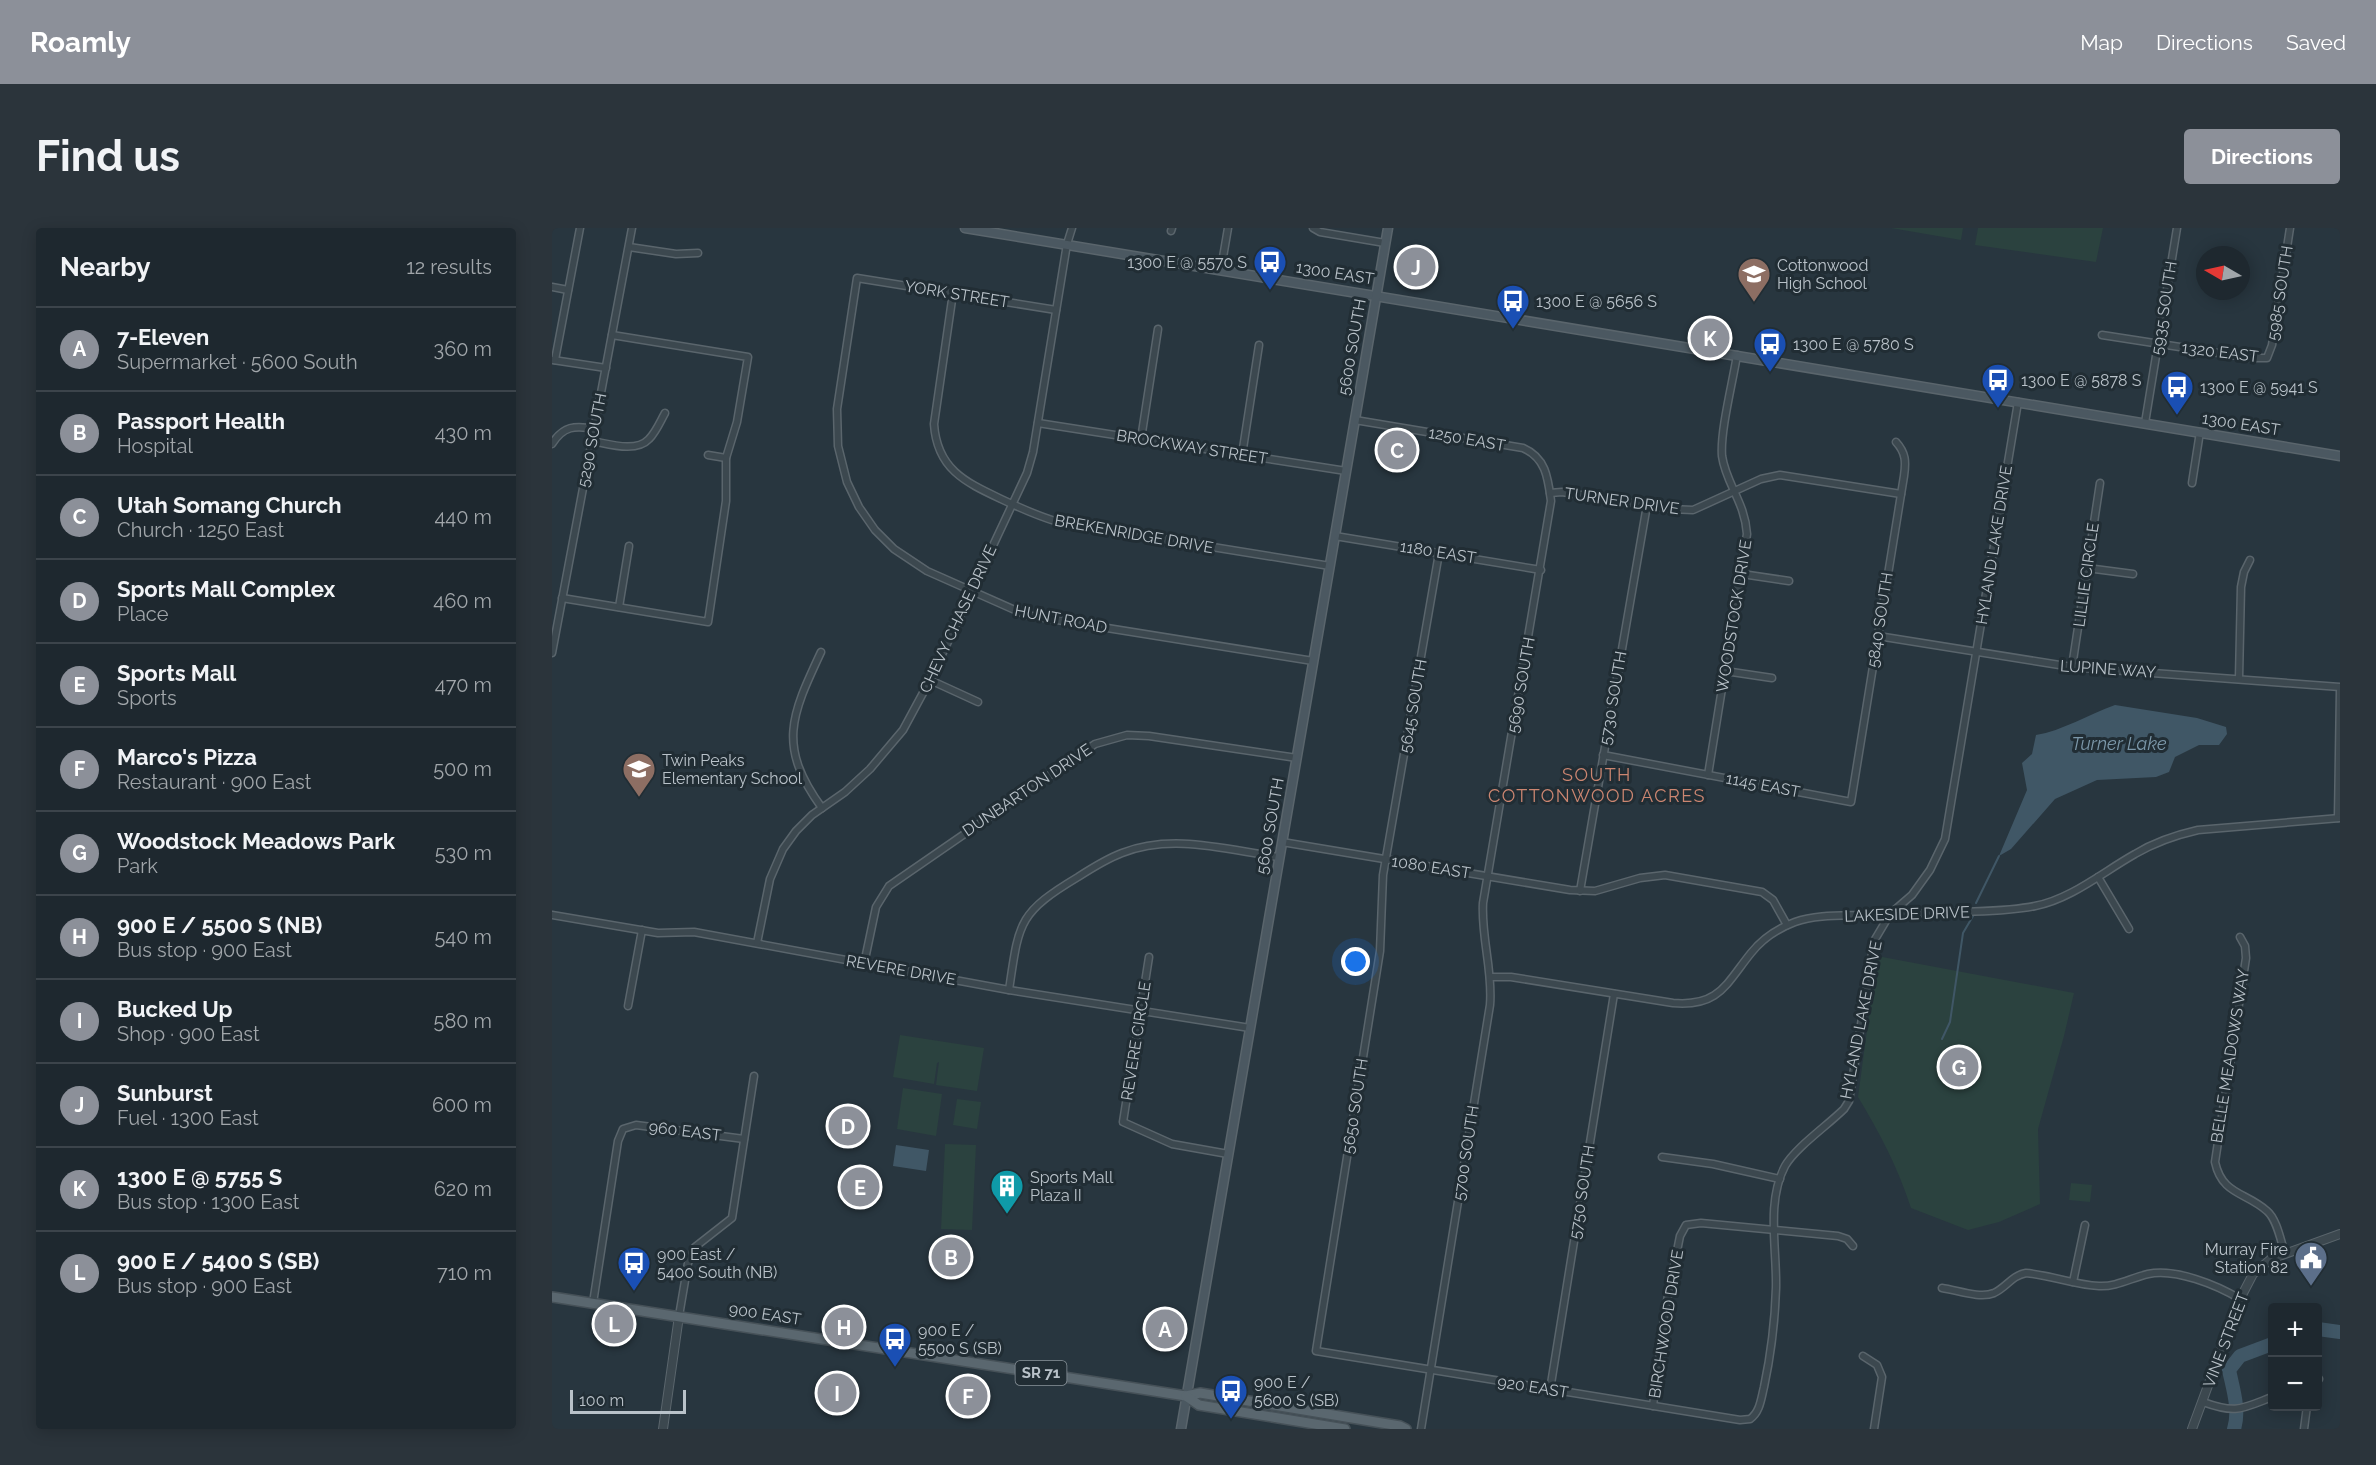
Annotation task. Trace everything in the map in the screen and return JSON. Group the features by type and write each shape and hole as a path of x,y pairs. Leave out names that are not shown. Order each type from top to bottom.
{"main road":[{"name":"1300 EAST","path":"965,228 2340,456"},
{"name":"5600 SOUTH","path":"1181,1429 1388,228"},
{"name":"900 EAST","path":"552,1296 1186,1396 1200,1393 1400,1426 1406,1429"},
{"name":"900 EAST","path":"1186,1396 1199,1405 1345,1429"}],"street":[{"path":"580,228 554,360 606,368"},
{"name":"5290 SOUTH","path":"552,653 633,228"},
{"name":"CHEVY CHASE DRIVE","path":"757,943 767,889 778,858 796,831 851,787 882,757 912,715 1012,505 1031,461 1067,244 1072,228"},
{"path":"1221,269 1228,228"},
{"path":"1313,228 1320,232 1385,243"},
{"name":"5935 SOUTH","path":"2145,423 2177,228"},
{"name":"5985 SOUTH","path":"2267,358 2272,345 2290,228"},
{"path":"629,247 676,254 698,253"},
{"name":"YORK STREET","path":"857,278 1056,310"},
{"name":"HUNT ROAD","path":"857,278 836,421 839,452 847,482 867,519 894,549 921,568 1014,611 1033,617 1313,661"},
{"path":"552,287 568,290"},
{"name":"BREKENRIDGE DRIVE","path":"953,294 934,416 936,440 945,461 962,479 1012,505 1070,525 1330,566"},
{"path":"1141,439 1158,329"},
{"path":"562,598 708,622 726,505 726,458 738,416 748,357 612,335"},
{"name":"1320 EAST","path":"2102,335 2251,358 2267,358"},
{"path":"1242,454 1260,345"},
{"name":"WOODSTOCK DRIVE","path":"1708,775 1746,544 1746,525 1741,504 1722,456 1737,355"},
{"name":"HYLAND LAKE DRIVE","path":"1750,1419 1758,1411 1761,1400 1774,1327 1775,1207 1780,1179 1791,1158 1844,1109 1849,1101 1874,941 1890,914 1907,900 1925,877 1945,839 2018,402"},
{"path":"592,441 622,446 640,444 651,437 665,414"},
{"name":"1250 EAST","path":"1355,420 1522,448 1532,452 1544,466 1550,493"},
{"name":"BROCKWAY STREET","path":"1038,423 1346,471"},
{"path":"552,444 560,432 567,428 578,426 595,429"},
{"path":"2192,483 2200,432"},
{"name":"5840 SOUTH","path":"1851,802 1906,460 1903,450 1896,442"},
{"path":"708,455 726,458"},
{"name":"TURNER DRIVE","path":"1550,493 1562,492 1670,509 1693,510 1761,479 1780,475 1901,494"},
{"name":"LILLIE CIRCLE","path":"2072,667 2100,483"},
{"name":"5690 SOUTH","path":"1488,876 1551,509 1550,493"},
{"name":"5730 SOUTH","path":"1580,891 1647,505"},
{"name":"1180 EAST","path":"1335,536 1540,570"},
{"path":"619,607 629,546"},
{"name":"5645 SOUTH","path":"1386,860 1439,553"},
{"path":"2239,678 2241,587 2244,572 2250,560"},
{"path":"2087,568 2133,574"},
{"path":"1742,574 1789,581"},
{"name":"LUPINE WAY","path":"1878,636 2072,667 2239,678 2340,689"},
{"path":"821,652 797,707 793,737 802,778 822,808"},
{"path":"1725,671 1772,678"},
{"path":"930,680 978,702"},
{"path":"2339,818 2340,689"},
{"name":"DUNBARTON DRIVE","path":"864,964 876,907 889,886 1095,744 1116,737 1149,735 1297,758"},
{"name":"1145 EAST","path":"1603,755 1851,802"},
{"name":"LAKESIDE DRIVE","path":"1490,977 1511,977 1684,1004 1710,999 1720,993 1752,952 1787,925 1814,918 1994,911 2037,906 2098,877 2137,852 2176,835 2198,830 2339,818"},
{"name":"1080 EAST","path":"1282,842 1580,891 1612,888 1653,875 1678,876 1762,892 1773,900 1787,925"},
{"path":"1009,990 1017,938 1030,911 1047,896 1110,858 1139,847 1180,843 1279,857"},
{"name":"5650 SOUTH","path":"1316,1351 1380,951 1381,887 1386,860"},
{"name":"5700 SOUTH","path":"1421,1429 1490,1005 1490,977 1482,920 1488,876"},
{"path":"2098,877 2129,929"},
{"name":"REVERE DRIVE","path":"552,915 642,930 669,933 694,932 1009,990 1250,1028"},
{"path":"628,1006 642,930"},
{"name":"BELLE MEADOWS WAY","path":"2240,937 2246,954 2215,1161 2222,1179 2230,1189 2270,1213 2284,1254"},
{"name":"REVERE CIRCLE","path":"1149,957 1123,1122 1172,1144 1228,1154"},
{"name":"5750 SOUTH","path":"1550,1390 1614,994"},
{"path":"663,1429 688,1263 695,1247 732,1218 754,1076"},
{"name":"960 EAST","path":"593,1303 619,1136 625,1127 636,1125 744,1139"},
{"path":"1662,1158 1713,1164 1780,1179"},
{"name":"BIRCHWOOD DRIVE","path":"1653,1406 1665,1311 1683,1228 1692,1223 1775,1230"},
{"path":"2073,1282 2085,1225"},
{"path":"1775,1230 1838,1236 1847,1239 1853,1246"},
{"name":"VINE STREET","path":"2192,1429 2240,1299 2256,1271 2267,1262 2284,1254 2340,1234"},
{"path":"1942,1288 1989,1294 2000,1289 2016,1276 2026,1273 2104,1286 2151,1274 2167,1273 2228,1292 2240,1299"},
{"name":"920 EAST","path":"1316,1351 1740,1420 1750,1419"},
{"path":"1863,1356 1877,1365 1882,1377 1874,1429"},
{"path":"2203,1402 2229,1410 2268,1398"},
{"path":"2304,1429 2306,1411"}],"green space":[{"path":"1891,228 1963,228 1961,240"},
{"path":"1978,228 2103,228 2096,262 1975,245"},
{"path":"1877,956 2074,993 2038,1129 2040,1204 1999,1222 1968,1230 1911,1208 1888,1151 1858,1097"},
{"path":"900,1035 984,1048 977,1091 936,1085 939,1062 934,1084 893,1077"},
{"path":"903,1088 942,1094 936,1136 897,1129"},
{"path":"957,1099 981,1102 977,1129 953,1125"},
{"path":"945,1144 976,1145 972,1230 941,1229"},
{"path":"2071,1183 2092,1185 2090,1202 2069,1200"}],"water":[{"name":"Turner Lake","path":"2115,705 2197,718 2226,727 2227,734 2219,745 2199,745 2175,757 2169,772 2156,777 2097,780 2055,799 2011,849 1999,856 2027,790 2022,763 2032,754 2036,735 2056,730"},
{"path":"896,1145 929,1150 926,1171 893,1166"}],"waterway":[{"path":"1976,903 1999,856"},
{"path":"1942,1039 1950,1022 1963,933 1973,916"},
{"path":"2322,1330 2340,1332"},
{"path":"2234,1429 2236,1407 2229,1370 2240,1356 2268,1346"}],"place":[{"name":"Sunburst","path":"1416,267"},
{"name":"1300 E @ 5570 S","path":"1270,291"},
{"name":"Cottonwood High School","path":"1754,303"},
{"name":"1300 E @ 5656 S","path":"1513,330"},
{"name":"1300 E @ 5755 S","path":"1710,338"},
{"name":"1300 E @ 5780 S","path":"1770,373"},
{"name":"1300 E @ 5878 S","path":"1998,409"},
{"name":"1300 E @ 5941 S","path":"2177,416"},
{"name":"Utah Somang Church","path":"1397,450"},
{"name":"Twin Peaks Elementary School","path":"639,798"},
{"name":"Woodstock Meadows Park","path":"1959,1067"},
{"name":"Sports Mall Complex","path":"848,1126"},
{"name":"Sports Mall","path":"860,1187"},
{"name":"Sports Mall Plaza II","path":"1007,1215"},
{"name":"Passport Health","path":"951,1257"},
{"name":"Murray Fire Station 82","path":"2311,1287"},
{"name":"900 East / 5400 South (NB)","path":"634,1292"},
{"name":"900 E / 5400 S (SB)","path":"614,1324"},
{"name":"900 E / 5500 S (NB)","path":"844,1327"},
{"name":"7-Eleven","path":"1165,1329"},
{"name":"900 E / 5500 S (SB)","path":"895,1368"},
{"name":"Bucked Up","path":"837,1393"},
{"name":"Marco's Pizza","path":"968,1396"},
{"name":"900 E / 5600 S (SB)","path":"1231,1420"}],"district":[{"name":"SOUTH COTTONWOOD ACRES","path":"1597,784"}]}
